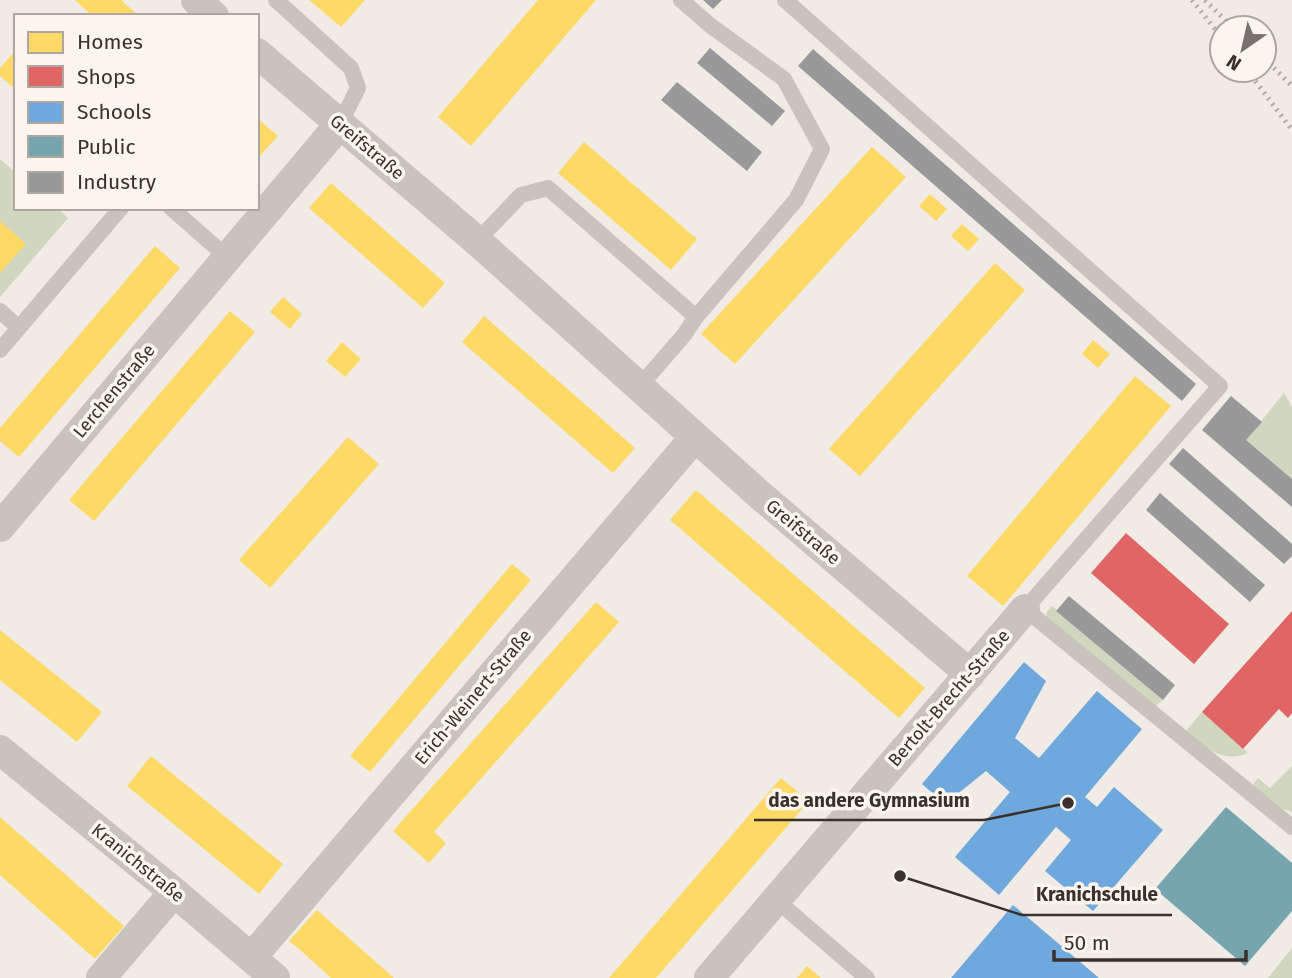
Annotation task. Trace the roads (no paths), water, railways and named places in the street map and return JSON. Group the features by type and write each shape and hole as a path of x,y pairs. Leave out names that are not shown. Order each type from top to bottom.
{"street":[{"path":"196,0 212,14"},
{"name":"Greifstraße","path":"259,55 477,241 761,496 970,674"},
{"name":"Lerchenstraße","path":"1,525 340,124"},
{"name":"Erich-Weinert-Straße","path":"252,957 695,437"},
{"name":"Bertolt-Brecht-Straße","path":"709,978 1025,609"},
{"name":"Kranichstraße","path":"0,750 275,978"},
{"path":"101,978 174,892"}],"lane":[{"path":"276,0 351,68 358,88 340,124"},
{"path":"639,387 796,200 822,149 784,79 710,26 681,0"},
{"path":"785,0 1220,386 1025,609 1292,827"},
{"path":"477,241 521,195 548,188 696,317"},
{"path":"0,350 119,210"},
{"path":"173,210 227,257"},
{"path":"0,311 19,328"},
{"path":"775,899 867,978"}],"railway":[{"path":"1192,0 1208,20"},
{"path":"1205,0 1219,14"},
{"path":"1278,72 1292,86"},
{"path":"1258,84 1292,130"}],"place":[{"name":"das andere Gymnasium","path":"1068,803"},
{"name":"Kranichschule","path":"900,876"}]}
